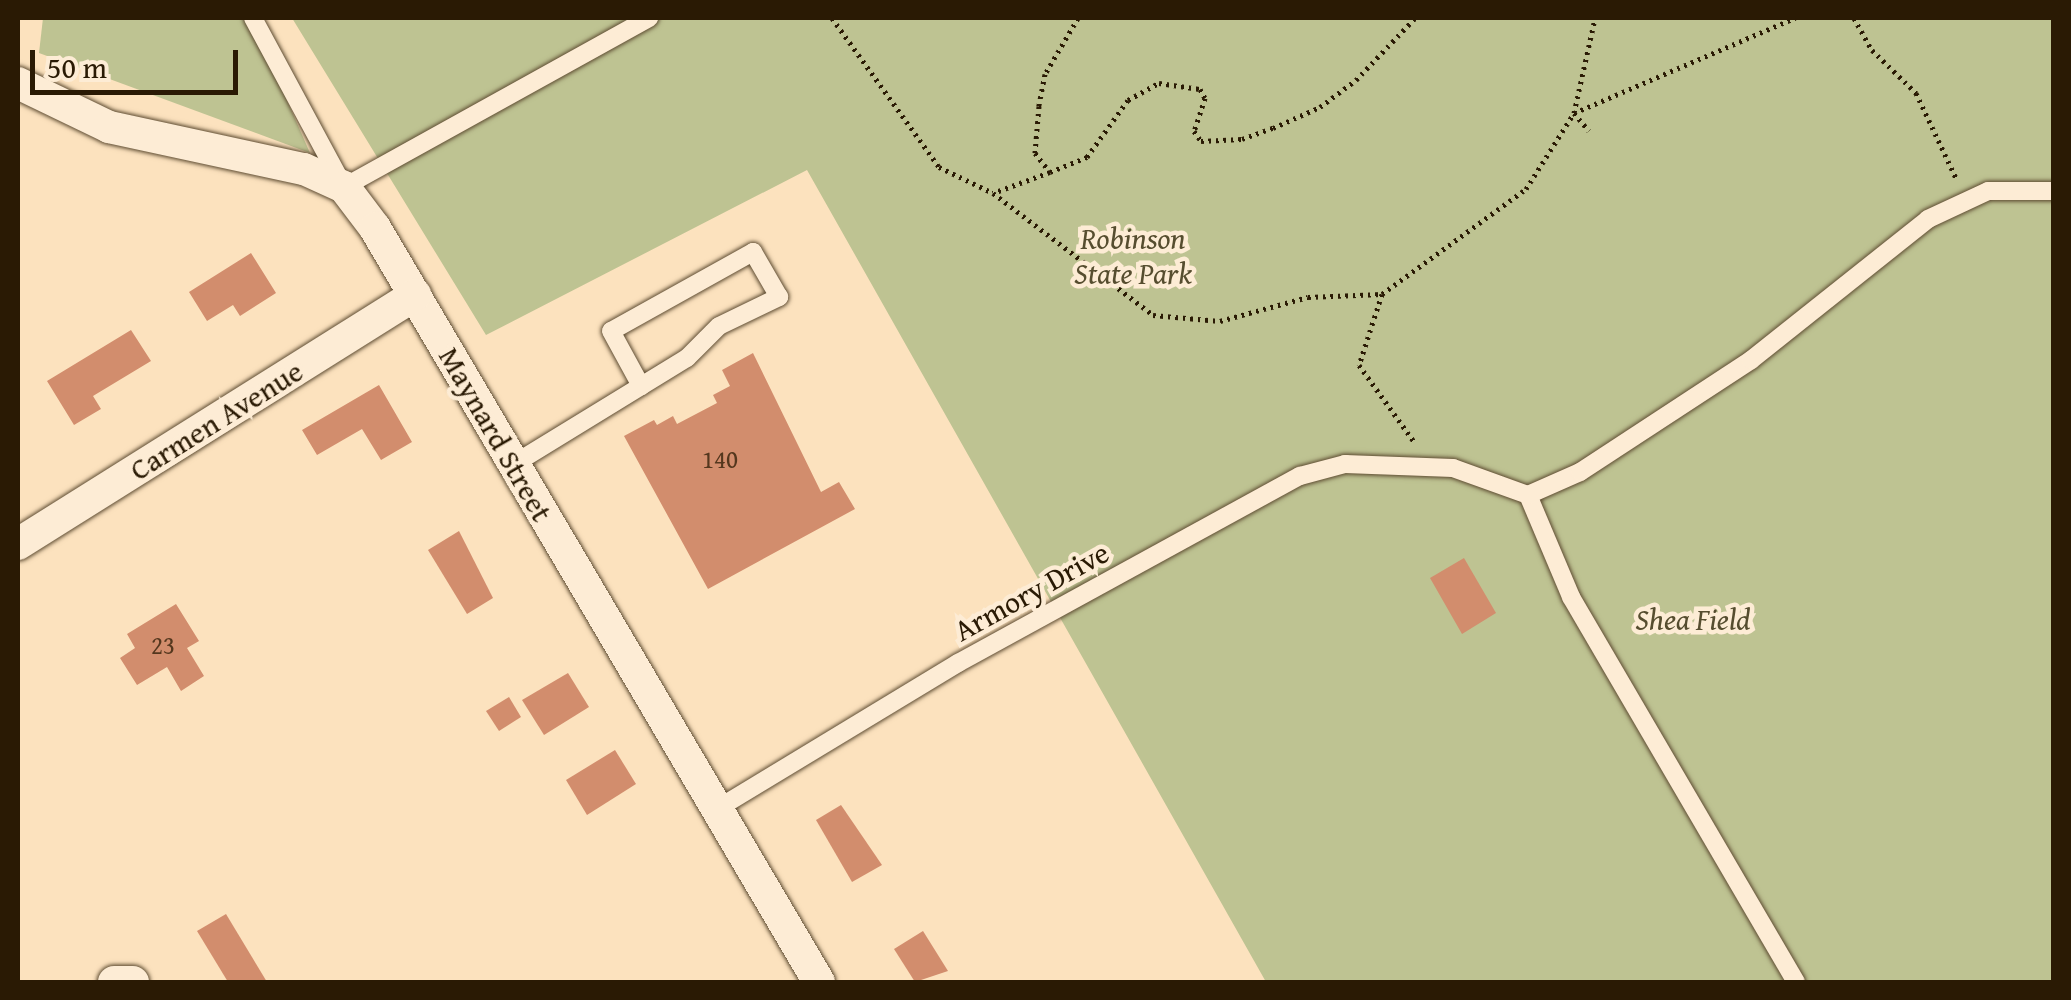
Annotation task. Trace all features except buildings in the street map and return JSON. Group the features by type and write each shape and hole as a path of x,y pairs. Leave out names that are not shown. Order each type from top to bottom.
{"street":[{"path":"18,83 109,127 304,169 344,187"},
{"name":"Maynard Street","path":"344,187 415,296 819,982"},
{"name":"Carmen Avenue","path":"18,544 415,296"},
{"path":"114,982 134,982"}],"lane":[{"path":"253,18 344,187 649,18"},
{"path":"1796,982 1571,597 1528,494 1580,472 1752,360 1928,219 1988,192 2054,190"},
{"path":"514,464 641,386 686,358 719,326 778,297 753,252 611,330 641,386"},
{"name":"Armory Drive","path":"717,809 958,663 1300,476 1345,464 1453,468 1528,494"}],"path":[{"path":"832,18 938,167 993,193 1154,315 1220,321 1308,297 1382,294 1526,189 1574,113 1595,18"},
{"path":"1050,172 1035,153 1045,74 1078,18"},
{"path":"993,193 1087,157 1128,100 1159,83 1200,89 1206,98 1194,131 1201,142 1242,139 1272,128 1320,107 1356,80 1416,18"},
{"path":"1574,113 1795,18"},
{"path":"1854,18 1872,50 1924,108 1965,202"},
{"path":"1574,113 1589,131"},
{"path":"1382,294 1358,365 1433,468"}],"green space":[{"path":"43,18 251,18 310,153 39,53"},
{"path":"292,18 2053,18 2053,982 1266,982 807,170 486,335"}],"park label":[{"name":"Robinson State Park","path":"1133,255"},
{"name":"Shea Field","path":"1693,619"}]}
